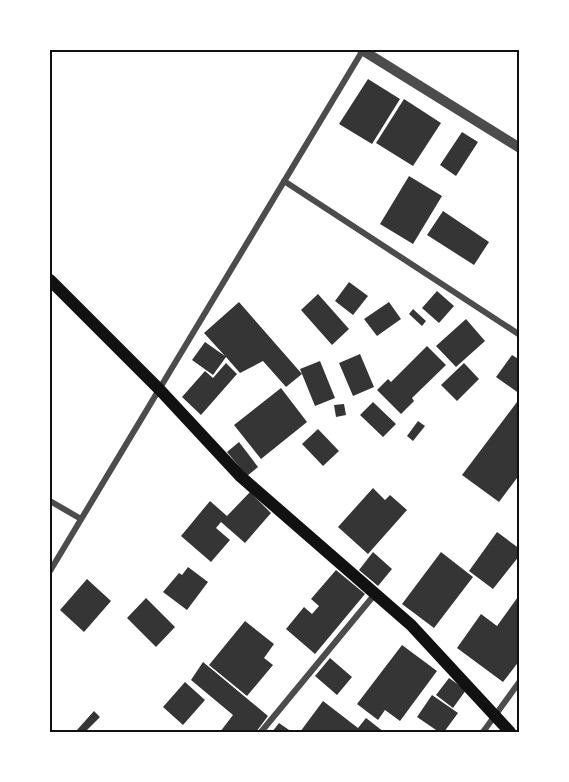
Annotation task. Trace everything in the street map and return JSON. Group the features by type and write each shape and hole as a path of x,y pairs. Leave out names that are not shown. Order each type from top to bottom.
{"main road":[{"path":"50,280 160,390 240,476 411,626 510,732"}],"street":[{"path":"50,571 363,50 519,148"},
{"path":"284,181 519,335"},
{"path":"50,501 81,519"},
{"path":"261,732 375,594"},
{"path":"483,732 519,681"}],"building":[{"path":"368,79 400,99 372,144 339,124"},
{"path":"404,99 441,123 413,166 376,143"},
{"path":"462,132 478,142 456,176 440,165"},
{"path":"409,176 442,196 413,244 380,224"},
{"path":"443,211 489,242 474,265 427,235"},
{"path":"349,282 368,296 353,315 335,301"},
{"path":"437,291 454,306 439,323 422,308"},
{"path":"318,294 349,329 332,345 301,310"},
{"path":"239,302 302,374 286,387 263,361 240,373 226,357 213,375 192,360 205,342 225,356 204,333"},
{"path":"389,302 401,319 377,336 364,319"},
{"path":"413,309 426,321 422,326 409,314"},
{"path":"466,319 485,341 456,367 436,346"},
{"path":"427,346 446,365 412,398 414,401 401,414 377,390 388,379 391,382"},
{"path":"360,354 374,387 353,396 339,363"},
{"path":"512,355 520,360 520,394 496,377"},
{"path":"320,361 335,398 315,406 300,369"},
{"path":"226,363 237,374 201,415 182,397 205,371 213,378"},
{"path":"464,363 479,379 457,401 441,385"},
{"path":"281,388 307,422 261,459 234,425"},
{"path":"520,398 520,474 499,502 462,475"},
{"path":"373,402 396,424 383,437 360,415"},
{"path":"344,404 346,415 336,417 334,405"},
{"path":"418,421 425,426 413,441 407,436"},
{"path":"318,429 339,451 323,466 302,444"},
{"path":"239,442 258,467 247,476 227,452"},
{"path":"373,488 385,500 390,495 407,510 368,554 338,527"},
{"path":"250,492 271,513 245,543 221,522 216,528 230,540 211,562 181,536 210,501 227,516"},
{"path":"497,532 520,549 520,555 493,589 469,571"},
{"path":"373,552 392,569 378,586 359,570"},
{"path":"441,552 473,577 434,628 402,604"},
{"path":"188,567 208,582 187,610 163,592 179,573 182,575"},
{"path":"336,570 365,594 315,654 286,629 304,607 312,614 319,606 311,599"},
{"path":"87,579 111,601 84,632 60,610"},
{"path":"520,594 520,660 503,682 457,648 481,614 497,626"},
{"path":"146,598 175,627 156,647 127,618"},
{"path":"245,621 274,644 264,658 273,665 247,696 209,665"},
{"path":"402,645 437,671 400,721 385,710 378,720 357,704"},
{"path":"330,658 352,677 337,695 315,676"},
{"path":"203,662 268,716 256,732 220,732 233,715 191,680"},
{"path":"449,678 466,690 453,708 436,695"},
{"path":"185,682 205,700 183,725 163,707"},
{"path":"432,695 458,713 444,732 439,732 417,717"},
{"path":"323,701 358,728 366,718 384,732 300,732"},
{"path":"94,711 100,717 85,732 77,730"},
{"path":"279,723 292,732 272,732"}]}
